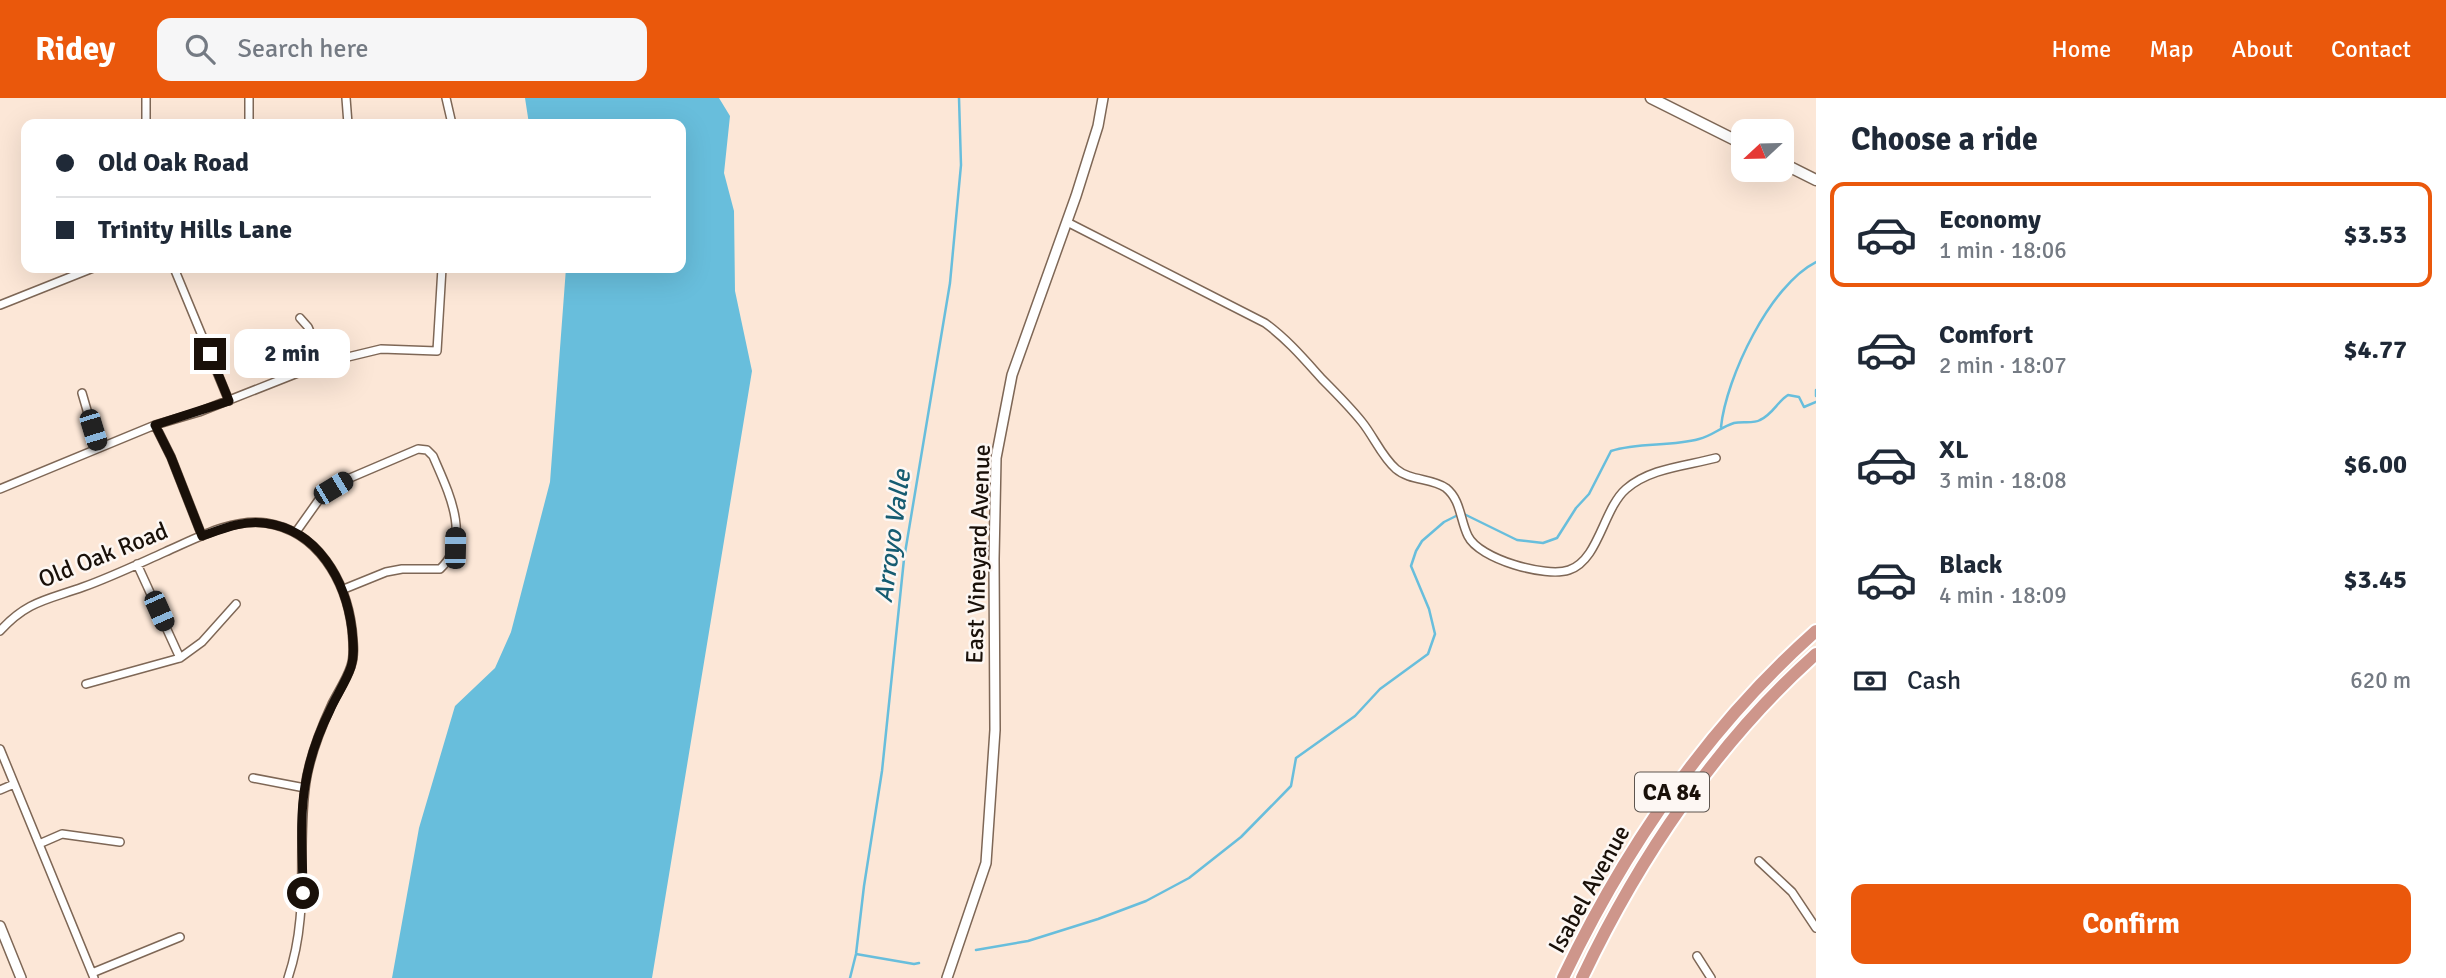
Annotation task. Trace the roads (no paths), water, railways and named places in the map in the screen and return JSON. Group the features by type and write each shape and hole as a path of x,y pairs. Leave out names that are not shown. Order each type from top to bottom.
{"highway":[{"name":"Isabel Avenue","path":"1563,978 1603,900 1676,786 1730,719 1816,631"},
{"name":"Isabel Avenue","path":"1582,978 1612,918 1676,814 1742,730 1816,654"}],"main road":[{"path":"1651,98 1731,138"},
{"path":"1794,169 1816,180"}],"street":[{"path":"146,98 146,119"},
{"path":"249,98 249,119"},
{"path":"346,98 348,119"},
{"path":"446,98 451,119"},
{"name":"East Vineyard Avenue","path":"947,978 986,863 995,730 996,458 1012,375 1067,222 1098,126 1103,98"},
{"path":"1067,222 1265,323 1282,335 1362,421 1397,470 1444,486 1452,494 1468,537 1477,548 1499,561 1549,572 1571,570 1589,554 1623,492 1637,480 1653,473 1716,458"},
{"path":"0,305 80,273"},
{"path":"176,273 229,401"},
{"path":"0,489 155,425 229,401 323,363 381,349 437,351 442,273"},
{"path":"300,318 308,327 323,363"},
{"path":"82,393 98,448"},
{"path":"155,425 171,457 202,536"},
{"path":"296,532 323,494 350,478 418,449 427,450 433,456 456,517 455,548 449,561 440,569 402,569 386,572 344,589"},
{"name":"Old Oak Road","path":"0,631 15,615 45,598 80,588 202,536 245,522 265,523 296,532 323,556 344,589 352,634 351,666 317,740 305,788 303,893 295,956 288,978"},
{"path":"137,564 180,658"},
{"path":"86,684 180,658 202,642 236,604"},
{"path":"0,749 93,976 180,937"},
{"path":"253,778 305,788"},
{"path":"0,790 14,784"},
{"path":"39,844 62,834 121,842"},
{"path":"1759,861 1792,892 1816,928"},
{"path":"0,928 21,978"},
{"path":"1697,956 1711,978"}],"water":[{"path":"525,98 719,98 730,116 724,173 734,211 735,291 752,371 652,978 392,978 419,828 455,706 495,668 511,632 550,482 566,273 686,273 686,119 528,119"}],"waterway":[{"name":"Arroyo Valle","path":"850,978 856,954 882,771 904,559 950,283 961,165 959,98"},
{"path":"1721,427 1731,384 1753,335 1782,291 1816,262"},
{"path":"1816,390 1816,396"},
{"path":"1464,514 1517,540 1543,543 1557,538 1576,508 1589,494 1611,451 1704,438 1734,423 1757,421 1768,415 1788,395 1799,397 1804,407 1816,402"},
{"path":"976,950 1028,941 1146,901 1189,878 1241,837 1291,786 1296,758 1355,716 1380,689 1428,654 1435,634 1429,609 1411,566 1422,541 1444,522 1456,516"},
{"path":"856,954 919,963"}]}
